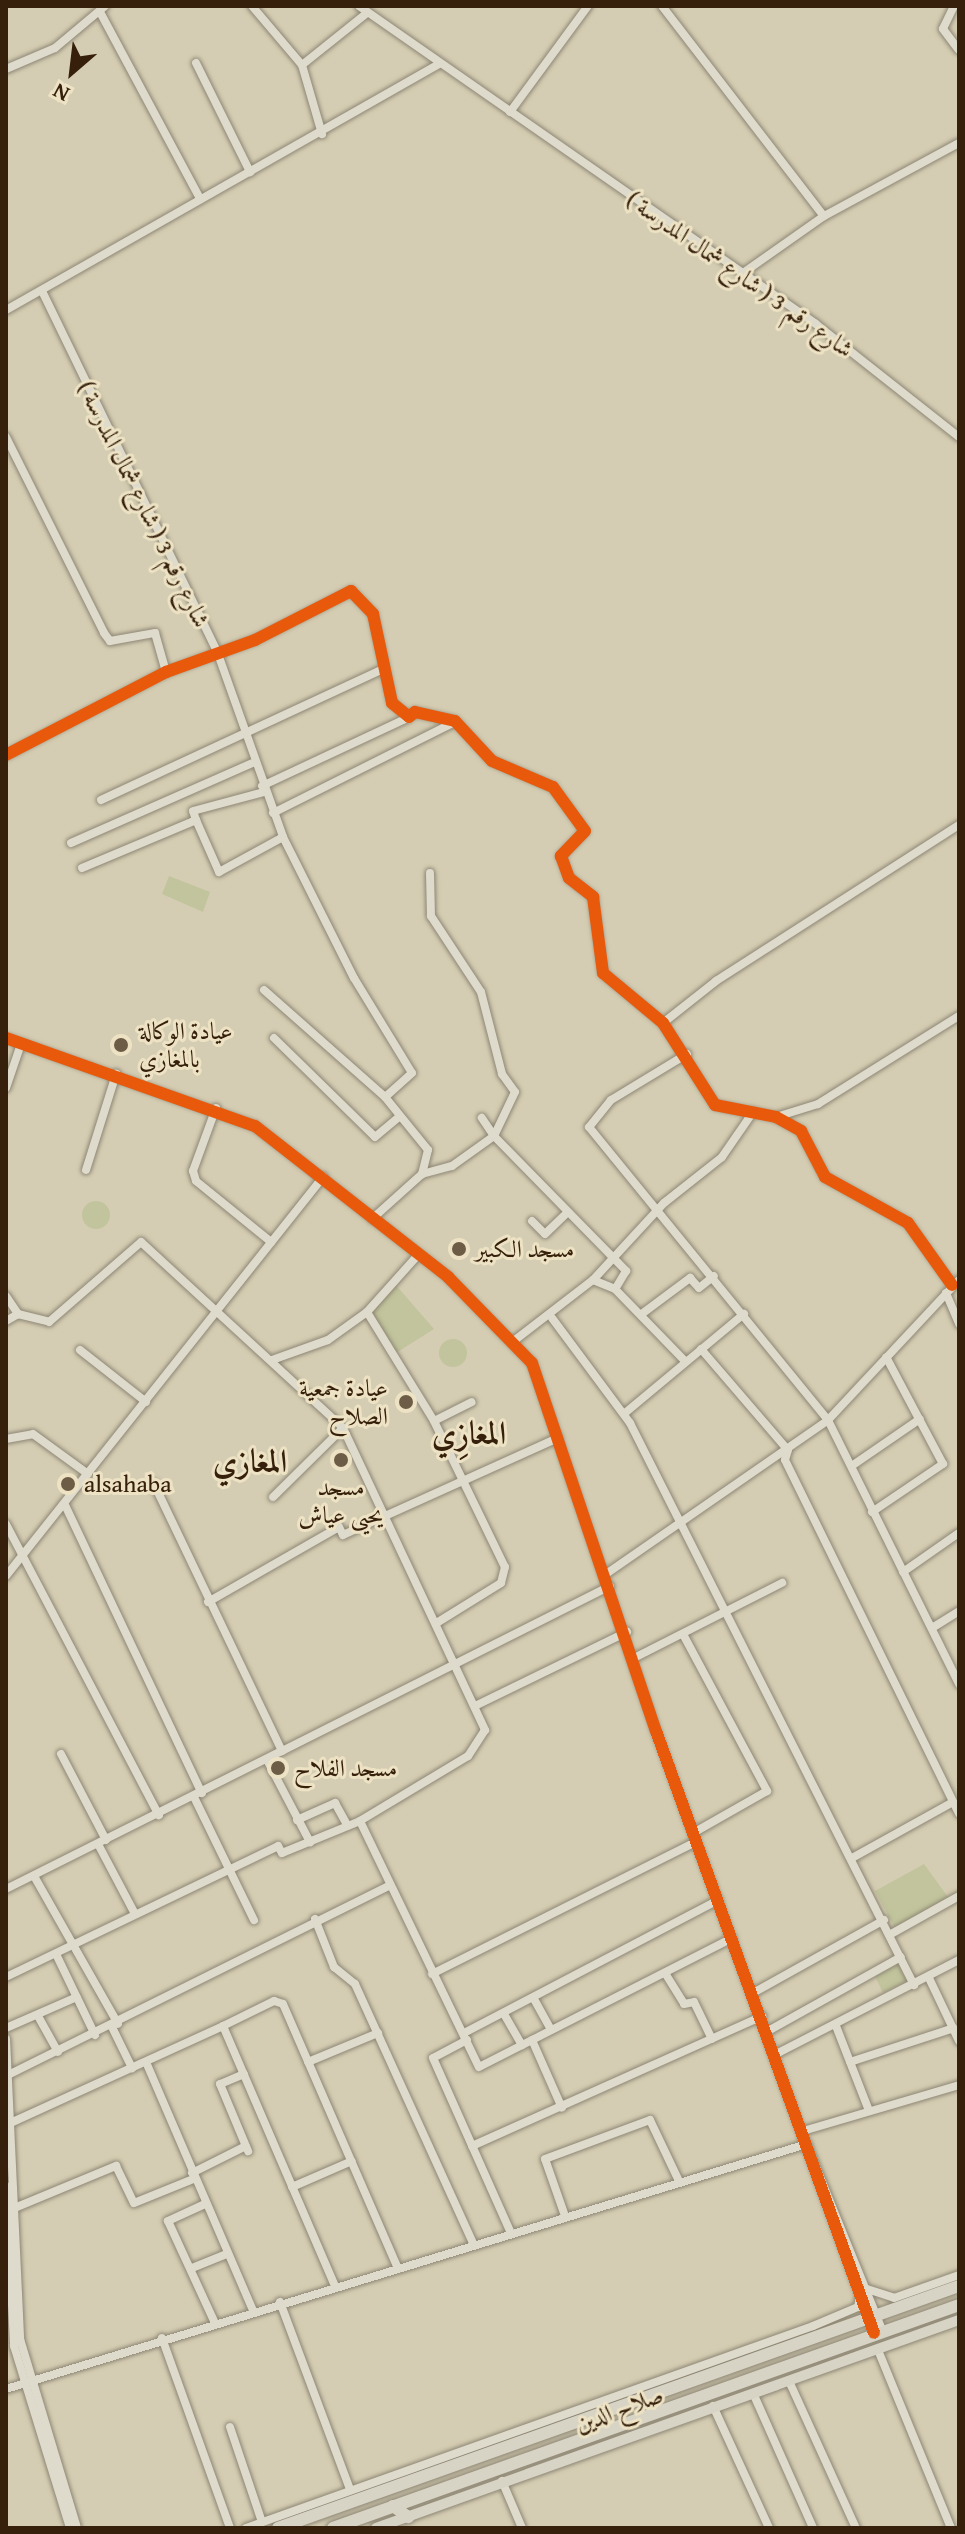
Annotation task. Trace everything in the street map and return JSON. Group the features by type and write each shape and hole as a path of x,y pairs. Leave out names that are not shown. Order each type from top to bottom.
{"highway":[{"name":"صلاح الدين","path":"278,2528 959,2286"},
{"name":"صلاح الدين","path":"333,2528 959,2305"},
{"path":"643,2417 660,2424"},
{"path":"393,2506 408,2517"}],"main road":[{"path":"376,2528 660,2424 959,2320"}],"street":[{"path":"252,6 302,65 322,134"},
{"name":"شارع رقم 3 ( شارع شمال المدرسة )","path":"359,6 438,65 743,273 955,428 959,437"},
{"path":"510,112 588,6"},
{"path":"662,6 824,216"},
{"path":"954,6 943,29 959,50"},
{"path":"6,69 55,48 102,9 199,197"},
{"path":"302,65 367,13"},
{"path":"196,63 250,172"},
{"path":"6,310 43,293 50,281 199,197 322,134 438,65"},
{"path":"743,273 824,216 959,143"},
{"name":"شارع رقم 3 ( شارع شمال المدرسة )","path":"43,293 218,654 242,736 283,837 354,978 412,1073 385,1097"},
{"path":"6,437 104,633 110,641 155,633 166,672"},
{"path":"6,755 166,672 218,654 351,591 373,614 381,670 392,703 409,717"},
{"path":"101,800 381,670"},
{"path":"283,837 219,872 193,811 213,803 219,809 415,712 455,721 492,761 553,787 585,831 561,856 569,878 593,897 603,973 663,1023 687,1054 715,1105 776,1117 801,1131 825,1177 908,1223 952,1286 959,1324"},
{"path":"273,813 455,721"},
{"path":"71,843 252,763"},
{"path":"82,868 196,820"},
{"path":"663,1023 716,981 959,825"},
{"path":"372,1219 422,1174 452,1166 494,1136 515,1092 502,1074 481,992 431,916 430,873"},
{"path":"264,990 385,1097 398,1118 428,1150 422,1174"},
{"path":"776,1117 818,1104 959,1016"},
{"path":"6,1038 216,1108 255,1126 418,1255 515,1340 532,1363 636,1657 695,1838 768,2031 861,2296 873,2317"},
{"path":"274,1038 375,1137 398,1118"},
{"path":"6,1088 21,1044"},
{"path":"687,1054 611,1100 588,1124 744,1314 799,1393 828,1420 958,1680"},
{"path":"86,1170 116,1074"},
{"path":"216,1108 193,1171 196,1181 271,1242"},
{"path":"515,1340 552,1318 661,1211 722,1157 753,1112"},
{"path":"482,1118 494,1136 565,1215 611,1261 626,1271 615,1289"},
{"path":"6,1576 323,1177"},
{"path":"532,1221 545,1234 565,1215"},
{"path":"6,1296 18,1314 49,1322 141,1242 217,1309 343,1428 458,1662 485,1730 476,1748 360,1821 282,1853 278,1846 6,1977"},
{"path":"272,1360 328,1340 367,1312 418,1255"},
{"path":"643,1313 690,1278 699,1288 714,1276"},
{"path":"593,1280 615,1289 643,1313 685,1361"},
{"path":"606,1574 681,1527 828,1420 952,1286"},
{"path":"367,1312 434,1421 505,1567 501,1583 438,1622"},
{"path":"6,1321 18,1314"},
{"path":"625,1413 744,1314"},
{"path":"552,1318 625,1413 884,1920 914,1985"},
{"path":"701,1349 788,1450"},
{"path":"80,1350 146,1402"},
{"path":"872,1512 943,1464 886,1357"},
{"path":"434,1421 472,1402"},
{"path":"853,1465 920,1419"},
{"path":"273,1497 343,1428"},
{"path":"6,1439 33,1434 88,1474"},
{"path":"208,1602 339,1527 343,1535 462,1476 558,1438"},
{"path":"788,1450 785,1460 959,1813"},
{"path":"154,1484 282,1751"},
{"path":"65,1505 254,1920"},
{"path":"6,1524 159,1815"},
{"path":"903,1572 959,1533"},
{"path":"636,1657 684,1636 782,1583"},
{"path":"6,1889 159,1815 610,1586"},
{"path":"932,1628 959,1611"},
{"path":"477,1705 627,1632"},
{"path":"432,1974 695,1838 767,1791 684,1636"},
{"path":"61,1754 135,1914"},
{"path":"267,1760 310,1842"},
{"path":"852,1858 953,1802"},
{"path":"297,1820 335,1803 348,1826"},
{"path":"360,1821 479,2067 732,1938"},
{"path":"34,1876 115,2025 132,2068"},
{"path":"7,2075 115,2025 315,1919 389,1886"},
{"path":"891,1934 959,1896"},
{"path":"511,2233 433,2058 504,2014 718,1900"},
{"path":"315,1919 334,1967 355,1984 474,2245"},
{"path":"753,1993 884,1920"},
{"path":"56,1954 95,2035"},
{"path":"768,2031 901,1957"},
{"path":"776,2054 836,2026 959,1960"},
{"path":"665,1973 684,2004 694,2002 712,2039"},
{"path":"929,1978 959,2041"},
{"path":"6,2028 77,1997"},
{"path":"534,1999 551,2030"},
{"path":"8,2124 274,2001 283,2004 398,2269"},
{"path":"504,2014 522,2045"},
{"path":"38,2016 58,2052"},
{"path":"472,2146 762,2016"},
{"path":"223,2026 335,2286"},
{"path":"836,2026 868,2108"},
{"path":"850,2062 954,2028"},
{"path":"308,2062 378,2033"},
{"path":"6,2039 14,2346 77,2528"},
{"path":"532,2040 562,2108"},
{"path":"146,2062 192,2176 253,2310"},
{"path":"11,2209 116,2166 134,2203 247,2148 220,2084 244,2074"},
{"path":"803,2131 868,2108 959,2085"},
{"path":"565,2216 545,2159 650,2120 678,2179"},
{"path":"6,2389 214,2321 398,2269 678,2179 807,2144"},
{"path":"807,2144 865,2287 878,2332"},
{"path":"292,2187 352,2161"},
{"path":"6,2186 11,2209"},
{"path":"205,2204 168,2221 214,2321"},
{"path":"192,2268 227,2254"},
{"path":"865,2287 894,2298 959,2275"},
{"path":"246,2528 813,2326 858,2307 861,2296"},
{"path":"280,2302 350,2489"},
{"path":"162,2338 230,2528"},
{"path":"878,2350 951,2528"},
{"path":"789,2381 856,2528"},
{"path":"27,2382 70,2528"},
{"path":"753,2393 813,2528"},
{"path":"713,2406 769,2528"},
{"path":"230,2427 262,2522"},
{"path":"502,2481 522,2528"}],"green space":[{"path":"169,876 210,892 203,912 162,894"},
{"path":"96,1201 106,1205 110,1215 106,1225 96,1229 86,1225 82,1215 86,1205"},
{"path":"395,1284 434,1329 396,1353 368,1311"},
{"path":"453,1339 463,1343 467,1353 463,1363 453,1367 443,1363 439,1353 443,1343"},
{"path":"924,1864 948,1897 895,1928 875,1891"},
{"path":"898,1964 907,1981 883,1993 875,1976"}],"cycle path":[{"path":"6,755 166,672 255,640 351,591 373,614 392,703 409,717 415,712 455,721 492,761 553,787 585,831 561,856 569,878 593,897 603,973 663,1023 715,1105 776,1117 801,1131 825,1177 908,1223 952,1285"},
{"path":"6,1038 255,1126 448,1277 532,1363 656,1731 874,2333"}],"place":[{"name":"عيادة الوكالة بالمغازي","path":"121,1045"},
{"name":"مسجد الكبير","path":"459,1249"},
{"name":"عيادة جمعية الصلاح","path":"406,1402"},
{"name":"مسجد يحيى عياش","path":"341,1460"},
{"name":"alsahaba","path":"68,1484"},
{"name":"مسجد الفلاح","path":"278,1768"}],"district":[{"name":"المغازِي","path":"469,1433"},
{"name":"المغازي","path":"250,1461"}]}
